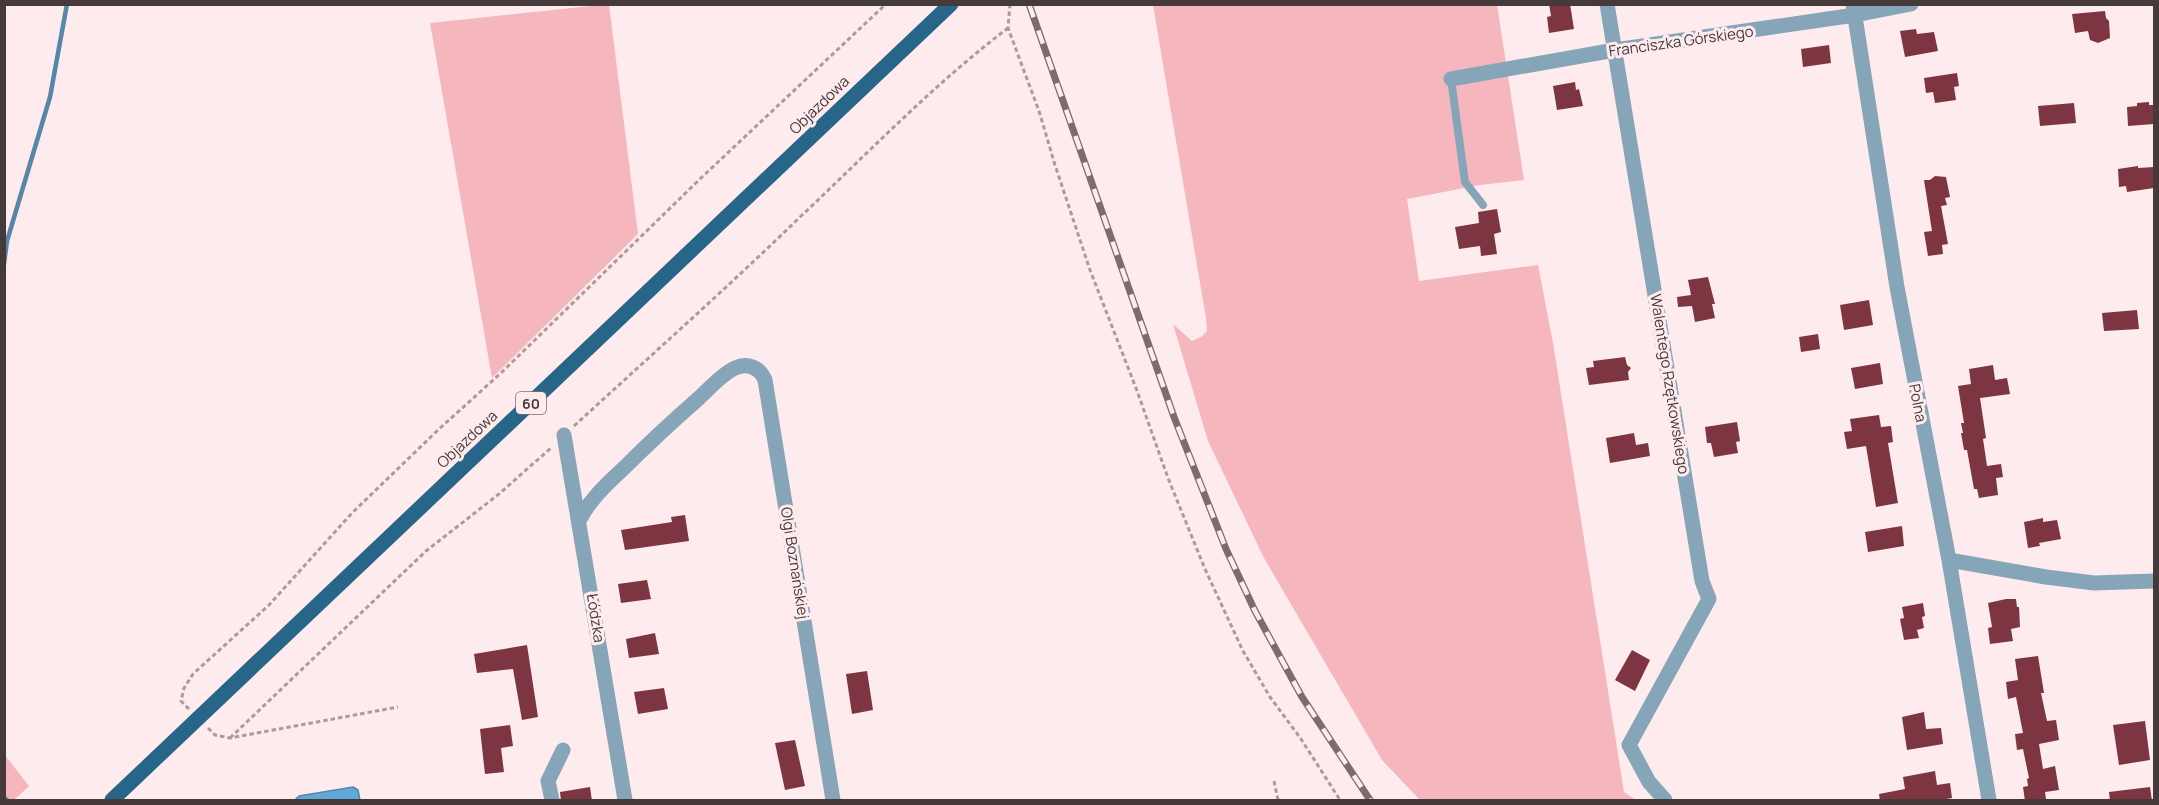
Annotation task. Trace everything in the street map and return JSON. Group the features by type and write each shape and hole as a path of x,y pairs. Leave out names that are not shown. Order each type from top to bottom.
{"main road":[{"name":"Objazdowa","path":"112,801 951,4"}],"street":[{"name":"Walentego Rzętkowskiego","path":"1607,4 1702,581 1709,598 1629,745 1649,782 1665,801"},
{"name":"Franciszka Górskiego","path":"1451,79 1854,10 1911,4"},
{"name":"Polna","path":"1854,10 1897,287 1949,560 1989,801"},
{"name":"Olgi Boznańskiej","path":"580,519 592,498 660,432 721,379 735,368 744,366 761,371 765,380 833,801"},
{"name":"Łódzka","path":"564,435 580,519 625,801"},
{"path":"1949,560 2046,578 2094,583 2154,580"},
{"path":"552,801 548,781 563,750"}],"lane":[{"path":"1451,79 1464,182 1483,205"}],"path":[{"path":"398,707 230,738 215,735 181,701 184,688 193,674 269,606 352,513 886,4"},
{"path":"1010,4 1008,28 1039,111 1090,270 1168,478 1205,569 1244,651 1270,697 1301,739 1340,801"},
{"path":"230,738 426,551 499,494 748,268 967,58 1008,28"},
{"path":"1274,781 1278,801"}],"shaded area":[{"path":"609,5 638,234 492,378 430,23"},
{"path":"1153,5 1497,5 1524,180 1480,185 1407,199 1419,281 1538,265 1553,343 1624,792 1636,800 1420,800 1382,760 1264,558 1208,441 1173,324 1192,341 1207,331"},
{"path":"4,754 29,786 14,800 5,800"}],"water":[{"path":"353,787 358,790 360,800 295,800 299,796"}],"building":[{"path":"1549,4 1570,4 1574,29 1549,33 1547,17 1551,16"},
{"path":"2105,11 2109,21 2110,38 2098,43 2090,40 2088,31 2075,33 2072,14"},
{"path":"1916,29 1917,34 1934,32 1938,51 1905,57 1900,31"},
{"path":"1829,45 1831,63 1803,67 1801,49"},
{"path":"1957,73 1959,86 1954,87 1956,100 1935,103 1933,92 1926,93 1924,78"},
{"path":"1575,82 1583,106 1557,110 1553,86"},
{"path":"2149,102 2149,105 2154,105 2154,124 2128,126 2127,107"},
{"path":"2074,103 2076,123 2040,126 2038,106"},
{"path":"2138,166 2138,168 2154,167 2154,188 2127,192 2126,186 2119,187 2118,169"},
{"path":"1935,176 1946,177 1950,197 1945,198 1947,205 1941,206 1948,244 1942,245 1943,254 1928,256 1924,232 1932,231 1924,180 1930,180"},
{"path":"1497,209 1501,232 1494,234 1497,254 1481,256 1480,246 1459,249 1455,227 1479,223 1478,212"},
{"path":"1708,277 1715,304 1712,304 1715,318 1695,322 1692,306 1678,307 1677,297 1691,295 1688,280"},
{"path":"1869,300 1873,325 1844,330 1840,305"},
{"path":"2137,310 2139,329 2104,331 2102,313"},
{"path":"1818,334 1820,349 1801,352 1799,337"},
{"path":"1625,357 1627,365 1631,368 1628,372 1629,380 1589,385 1586,368 1594,367 1593,361"},
{"path":"1880,363 1883,384 1855,389 1851,368"},
{"path":"1993,365 1995,380 2007,378 2010,394 1980,398 1986,438 1983,439 1987,466 2001,464 2003,477 1996,478 1998,495 1979,498 1977,489 1974,489 1967,450 1964,450 1961,423 1964,423 1958,386 1971,384 1969,369"},
{"path":"1879,415 1881,427 1891,426 1893,442 1888,443 1898,503 1876,507 1866,446 1847,449 1844,432 1852,431 1850,419"},
{"path":"1737,422 1740,441 1736,442 1738,453 1714,457 1711,443 1707,443 1705,427"},
{"path":"1634,433 1636,445 1648,443 1650,456 1610,463 1606,438"},
{"path":"685,515 689,541 625,550 621,530 672,522 671,517"},
{"path":"2043,518 2043,522 2057,520 2061,539 2039,543 2040,546 2028,548 2024,522"},
{"path":"1902,526 1904,546 1868,552 1865,532"},
{"path":"647,580 651,599 621,603 618,584"},
{"path":"2016,599 2017,607 2019,607 2020,627 2011,629 2013,641 1990,644 1988,628 1992,627 1988,603"},
{"path":"1923,603 1924,628 1917,630 1919,638 1904,640 1900,619 1904,618 1902,607"},
{"path":"655,633 659,654 629,658 626,639"},
{"path":"527,645 538,717 522,720 513,669 477,673 474,654"},
{"path":"1632,650 1650,660 1635,691 1615,680"},
{"path":"2038,656 2044,693 2041,693 2047,721 2056,720 2059,740 2039,744 2043,769 2055,766 2059,790 2045,792 2046,799 2025,801 2023,787 2028,786 2027,779 2029,778 2023,749 2017,750 2015,734 2023,733 2016,697 2008,699 2006,682 2018,680 2015,659"},
{"path":"867,671 873,710 852,714 846,674"},
{"path":"664,688 668,709 638,714 634,692"},
{"path":"1924,712 1926,729 1941,728 1943,744 1907,750 1902,717"},
{"path":"2145,721 2150,760 2119,765 2113,725"},
{"path":"510,725 513,746 501,748 504,772 485,774 480,729"},
{"path":"795,740 805,786 785,790 775,743"},
{"path":"1935,771 1937,785 1950,783 1952,798 1936,801 1880,801 1879,794 1905,789 1903,777"},
{"path":"590,787 592,801 561,801 560,792"},
{"path":"2150,787 2152,801 2110,801 2109,792"}],"waterway":[{"path":"4,264 7,241 50,97 67,4"},
{"path":"4,797 7,800"}],"railway":[{"path":"1029,4 1174,417 1226,549 1255,611 1302,697 1370,800"}]}
